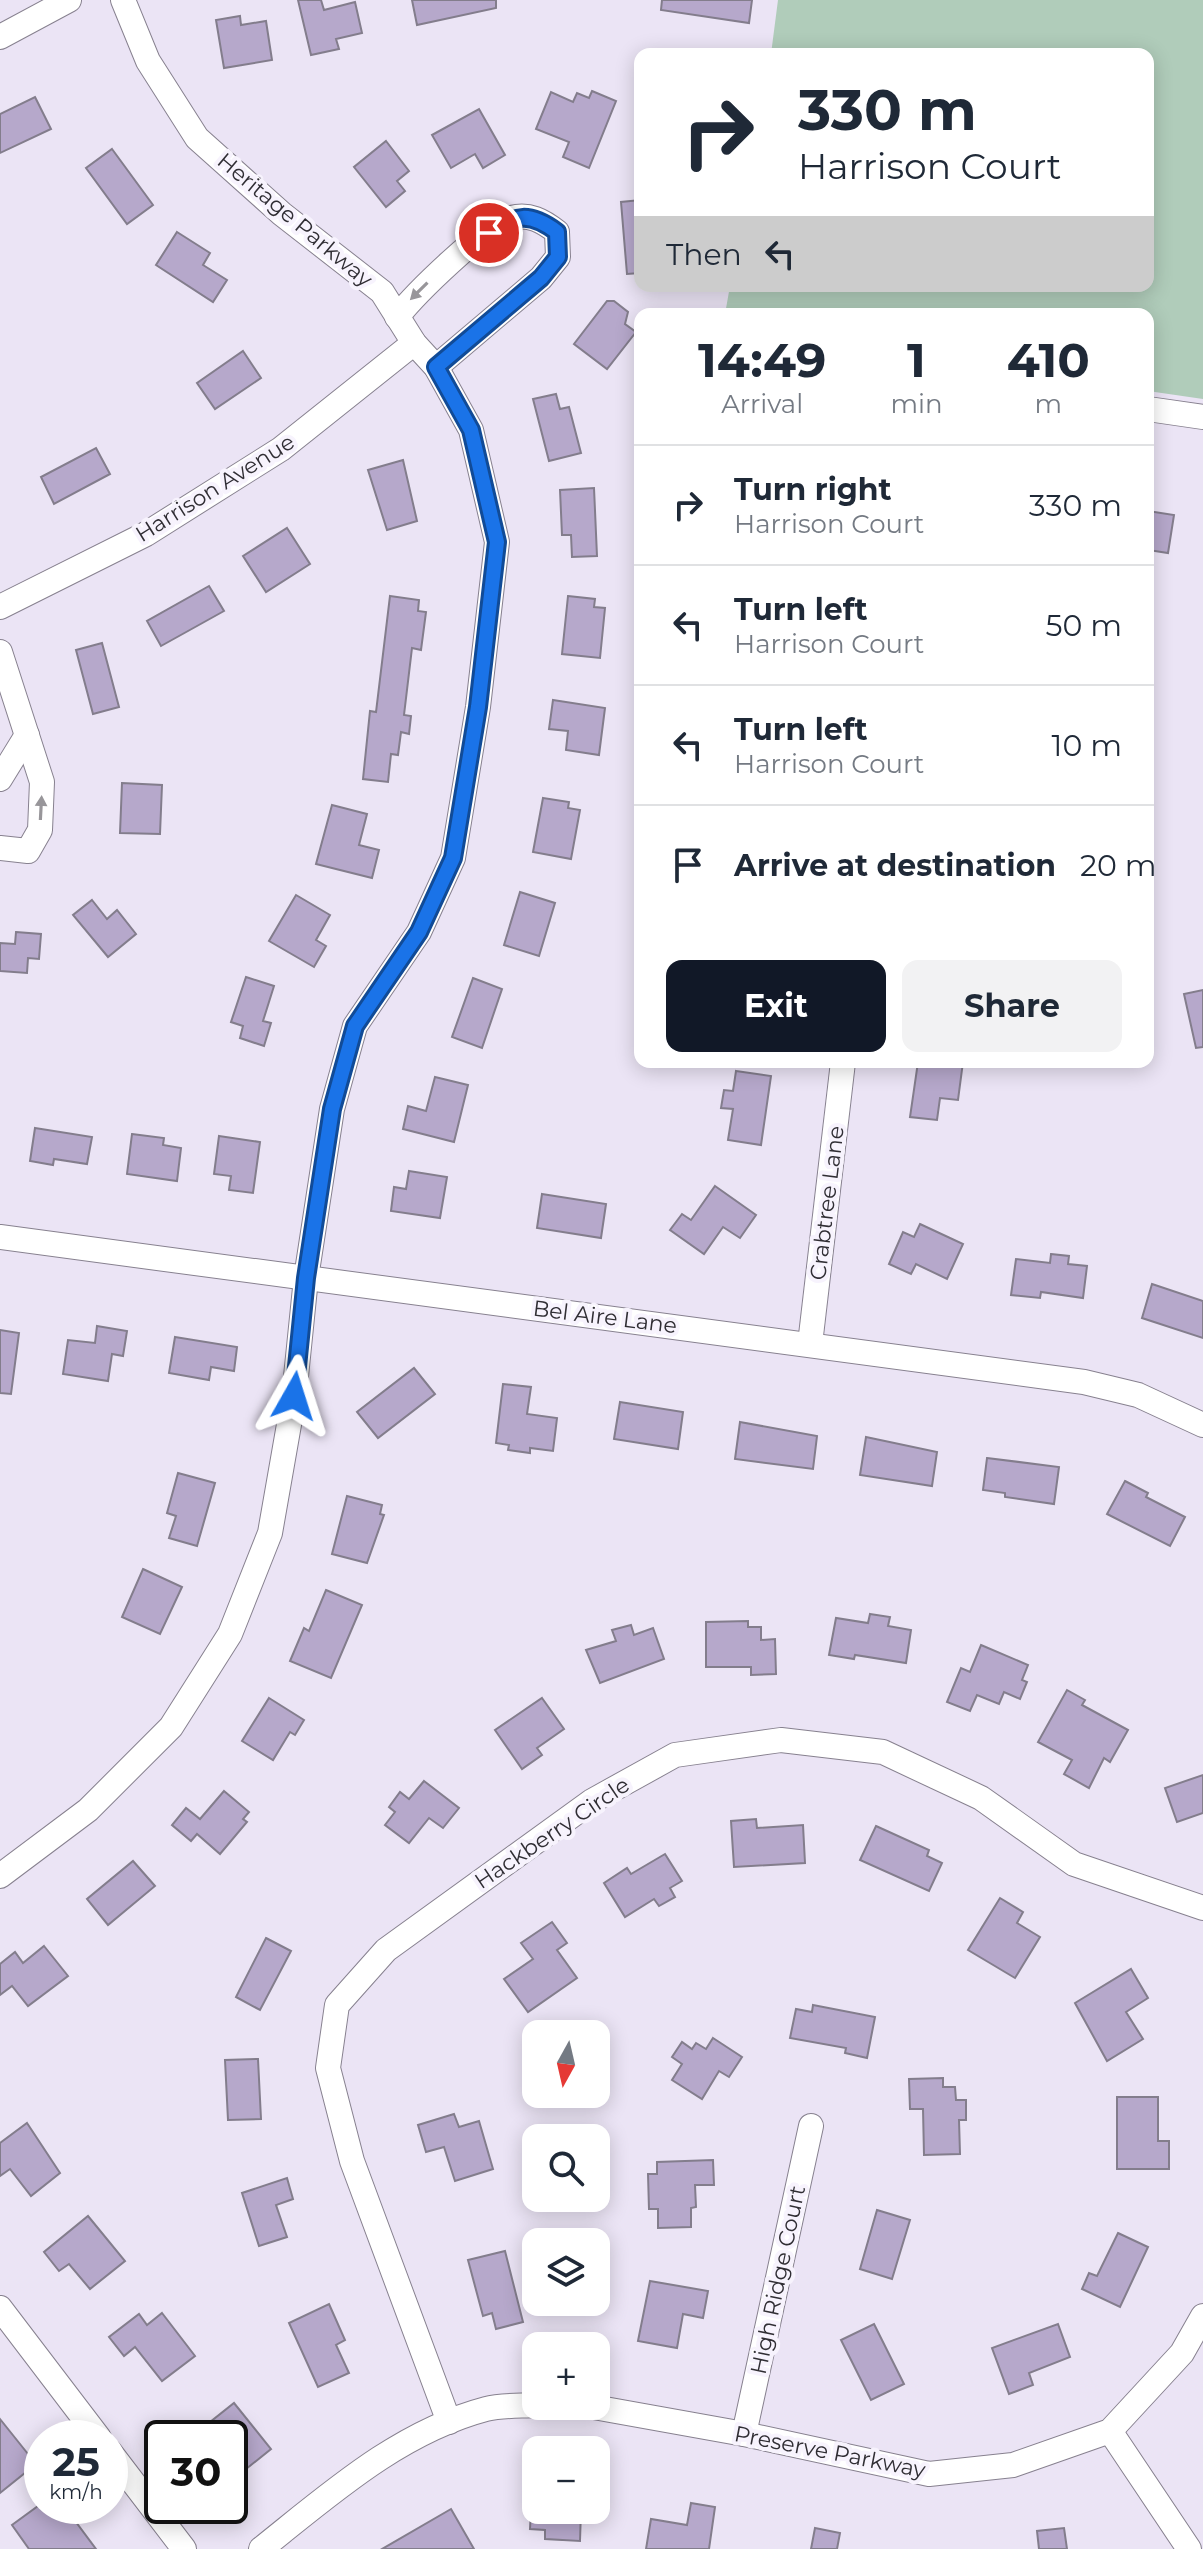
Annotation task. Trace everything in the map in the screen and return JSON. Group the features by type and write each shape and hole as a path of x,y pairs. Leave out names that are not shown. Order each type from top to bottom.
{"street":[{"path":"0,37 69,0"},
{"name":"Heritage Parkway","path":"0,1876 88,1810 171,1727 230,1634 270,1533 294,1396 306,1278 332,1109 355,1026 419,932 453,858 478,707 497,542 471,430 436,367 414,343 382,292 282,214 197,138 148,61 123,0"},
{"path":"397,317 416,293 510,218 538,218 557,232 558,257 541,278 436,367"},
{"name":"Harrison Avenue","path":"0,607 146,534 281,449 414,343"},
{"path":"1154,410 1203,417"},
{"path":"0,652 42,782 40,830 28,851 0,848"},
{"path":"0,779 27,735"},
{"name":"Crabtree Lane","path":"810,1344 842,1068"},
{"name":"Bel Aire Lane","path":"0,1237 1084,1382 1138,1395 1203,1425"},
{"name":"Hackberry Circle","path":"449,2422 352,2161 328,2068 337,2005 386,1950 592,1801 675,1755 781,1740 883,1752 981,1798 1074,1864 1203,1908"},
{"name":"High Ridge Court","path":"744,2434 811,2126"},
{"path":"0,2308 85,2420"},
{"name":"Preserve Parkway","path":"610,2410 744,2434 929,2474 1013,2465 1110,2431 1182,2353 1203,2316"},
{"path":"261,2549 347,2480 423,2431 489,2408 522,2406"},
{"path":"1110,2431 1189,2549"},
{"path":"128,2476 184,2549"}],"green space":[{"path":"778,0 1203,0 1203,399 1154,392 1154,308 726,308 729,292 1154,292 1154,48 772,48"}],"building":[{"path":"298,0 321,0 324,10 355,2 362,33 336,39 339,49 311,55"},
{"path":"412,0 496,0 496,8 417,25"},
{"path":"662,0 752,0 749,23 661,10"},
{"path":"240,16 241,25 266,21 272,60 224,68 216,20"},
{"path":"592,91 616,101 589,168 563,157 569,142 536,129 551,92 573,102 577,93 589,98"},
{"path":"35,97 51,129 0,153 0,114"},
{"path":"479,109 505,155 483,168 475,154 451,168 432,135"},
{"path":"386,141 409,171 397,181 405,191 386,207 354,167"},
{"path":"112,149 153,205 127,224 86,168"},
{"path":"634,201 634,273 627,274 621,202"},
{"path":"177,232 210,253 203,265 227,280 213,302 156,265"},
{"path":"607,301 614,301 628,312 625,324 634,331 634,335 607,369 574,344"},
{"path":"243,351 261,378 215,409 197,383"},
{"path":"556,394 560,409 569,407 581,453 549,461 533,399"},
{"path":"96,448 110,474 54,504 41,477"},
{"path":"403,460 417,521 387,530 368,470"},
{"path":"594,488 597,556 572,557 571,535 562,535 560,490"},
{"path":"1154,512 1174,515 1168,553 1154,551"},
{"path":"287,528 310,564 266,592 243,556"},
{"path":"209,586 224,611 161,646 147,621"},
{"path":"390,596 419,600 418,611 426,612 421,650 412,648 404,715 411,716 409,734 401,732 398,755 391,754 388,782 363,779 370,711 376,712"},
{"path":"568,596 595,599 594,607 605,608 600,658 562,654"},
{"path":"102,643 119,707 93,714 76,650"},
{"path":"553,700 605,708 599,755 566,750 568,731 549,729"},
{"path":"122,783 162,785 160,834 120,833"},
{"path":"543,798 569,802 568,808 580,810 571,859 533,852"},
{"path":"332,805 367,814 359,845 379,850 372,878 316,864"},
{"path":"520,892 555,903 539,956 504,945"},
{"path":"296,895 330,915 316,940 326,946 314,967 269,941"},
{"path":"92,900 107,919 117,910 136,934 108,957 73,915"},
{"path":"16,932 41,934 39,959 28,958 27,973 0,971 0,943 15,944"},
{"path":"246,977 274,986 263,1021 271,1023 264,1046 240,1038 243,1026 231,1022"},
{"path":"473,978 502,989 482,1048 452,1037"},
{"path":"1203,990 1203,1047 1196,1048 1184,994"},
{"path":"917,1068 962,1068 958,1100 940,1098 937,1120 910,1117"},
{"path":"736,1071 771,1076 761,1145 728,1140 733,1109 721,1108 724,1090 733,1091"},
{"path":"435,1077 468,1085 454,1142 403,1129 408,1106 426,1111"},
{"path":"35,1128 92,1137 87,1164 54,1159 53,1165 30,1161"},
{"path":"132,1134 164,1138 163,1145 181,1148 177,1181 127,1174"},
{"path":"219,1136 260,1142 253,1193 229,1190 231,1176 214,1174"},
{"path":"409,1171 447,1177 440,1218 391,1211 394,1187 406,1189"},
{"path":"715,1186 756,1215 740,1238 723,1227 704,1254 670,1230 682,1214 691,1220"},
{"path":"542,1194 606,1204 601,1238 537,1228"},
{"path":"920,1224 963,1244 947,1279 916,1264 911,1274 889,1264 903,1232 914,1237"},
{"path":"1051,1254 1069,1256 1068,1264 1087,1266 1083,1298 1041,1292 1040,1298 1011,1295 1016,1259 1050,1263"},
{"path":"1152,1284 1203,1301 1203,1338 1142,1318"},
{"path":"97,1326 127,1331 123,1356 112,1354 108,1381 63,1374 68,1340 95,1343"},
{"path":"0,1330 19,1333 11,1394 0,1393"},
{"path":"175,1337 237,1347 234,1371 211,1367 209,1380 169,1373"},
{"path":"414,1368 435,1394 378,1438 357,1412"},
{"path":"503,1384 531,1387 527,1414 557,1418 553,1451 530,1448 530,1453 508,1450 509,1445 496,1443"},
{"path":"620,1402 683,1412 678,1449 614,1439"},
{"path":"740,1422 817,1436 813,1469 735,1459"},
{"path":"866,1437 937,1452 932,1486 860,1475"},
{"path":"987,1458 1059,1467 1054,1504 1005,1497 1005,1493 983,1490"},
{"path":"178,1473 215,1483 197,1546 169,1538 176,1516 167,1513"},
{"path":"1125,1481 1148,1493 1146,1497 1185,1517 1170,1546 1107,1514"},
{"path":"347,1496 382,1505 380,1514 384,1515 367,1563 332,1554"},
{"path":"143,1569 182,1587 160,1634 122,1617"},
{"path":"326,1590 362,1605 331,1678 290,1661 304,1628 309,1631"},
{"path":"870,1614 890,1617 888,1626 911,1630 906,1663 855,1655 854,1659 829,1655 836,1618 868,1623"},
{"path":"748,1621 748,1627 761,1627 761,1640 775,1639 776,1674 751,1675 751,1667 706,1667 706,1622"},
{"path":"631,1625 634,1635 653,1628 664,1659 600,1683 586,1650 616,1641 612,1630"},
{"path":"981,1645 1028,1665 1022,1680 1027,1682 1020,1699 1004,1692 999,1704 977,1695 970,1711 947,1702 961,1668 970,1672"},
{"path":"1067,1690 1085,1700 1082,1705 1128,1730 1110,1762 1104,1758 1089,1788 1064,1774 1072,1760 1038,1742"},
{"path":"269,1698 304,1720 295,1735 290,1732 273,1760 242,1741"},
{"path":"542,1698 564,1729 537,1748 542,1755 522,1769 495,1730"},
{"path":"1203,1775 1203,1813 1177,1822 1165,1788"},
{"path":"424,1781 459,1808 443,1828 429,1818 409,1843 385,1825 395,1812 389,1807 400,1792 409,1799"},
{"path":"224,1791 249,1812 243,1819 247,1822 220,1854 197,1834 191,1841 172,1825 186,1808 200,1819"},
{"path":"756,1819 757,1828 803,1825 805,1863 734,1867 731,1821"},
{"path":"876,1826 929,1850 927,1856 942,1863 929,1891 860,1860"},
{"path":"665,1854 682,1881 670,1888 675,1897 659,1906 654,1899 625,1917 604,1883 627,1868 631,1874"},
{"path":"133,1861 155,1886 108,1925 87,1899"},
{"path":"1000,1898 1023,1912 1017,1923 1040,1937 1015,1978 968,1950"},
{"path":"552,1922 567,1943 557,1950 577,1978 528,2012 504,1979 533,1959 521,1943"},
{"path":"266,1938 291,1951 260,2010 236,1997"},
{"path":"44,1946 68,1976 28,2006 12,1986 0,1995 0,1964 15,1952 23,1963"},
{"path":"1131,1969 1148,1998 1126,2012 1143,2039 1107,2061 1075,2003"},
{"path":"813,2005 875,2017 867,2058 845,2053 846,2048 790,2038 796,2009 812,2012"},
{"path":"713,2038 742,2057 729,2077 719,2071 702,2099 672,2080 682,2064 672,2057 682,2042 692,2049 696,2043 706,2049"},
{"path":"258,2059 261,2119 228,2120 225,2060"},
{"path":"943,2078 943,2087 955,2087 956,2100 966,2100 966,2120 959,2120 960,2154 924,2155 923,2109 910,2109 909,2079"},
{"path":"1117,2097 1158,2097 1158,2141 1169,2141 1169,2169 1117,2169"},
{"path":"454,2114 459,2127 479,2121 493,2169 455,2181 444,2147 426,2152 418,2125"},
{"path":"27,2123 60,2173 31,2196 10,2169 0,2176 0,2143"},
{"path":"713,2160 714,2185 695,2185 696,2207 691,2208 691,2227 658,2228 658,2209 649,2209 648,2174 657,2174 657,2162"},
{"path":"287,2178 293,2199 276,2205 287,2237 259,2246 242,2193"},
{"path":"877,2210 910,2220 892,2279 860,2269"},
{"path":"88,2216 125,2261 90,2289 69,2264 59,2271 44,2252"},
{"path":"1118,2233 1148,2247 1120,2307 1082,2289 1089,2273 1097,2276"},
{"path":"505,2251 523,2322 496,2329 492,2313 483,2316 468,2260"},
{"path":"650,2281 708,2291 703,2318 683,2314 677,2348 638,2341"},
{"path":"329,2304 345,2340 336,2345 349,2373 318,2387 289,2323"},
{"path":"162,2313 195,2356 162,2381 135,2347 124,2356 109,2337 139,2314 147,2325"},
{"path":"874,2324 904,2384 871,2400 841,2340"},
{"path":"1058,2324 1070,2357 1029,2373 1033,2385 1009,2394 992,2348"},
{"path":"234,2403 248,2420 213,2420"},
{"path":"0,2419 24,2449 24,2474 0,2493"},
{"path":"248,2420 271,2449 248,2468"},
{"path":"691,2503 715,2507 709,2549 646,2549 651,2519 687,2525"},
{"path":"451,2509 474,2549 382,2549"},
{"path":"24,2516 24,2524 77,2524 96,2549 29,2549 12,2525"},
{"path":"530,2524 581,2524 580,2541 545,2539 545,2530 530,2529"},
{"path":"815,2528 840,2533 837,2549 811,2549"},
{"path":"1064,2528 1067,2549 1039,2549 1037,2531"}],"route":[{"path":"294,1396 306,1278 332,1109 355,1026 419,932 453,858 478,707 497,542 471,430 436,367 541,278 558,257 557,232 538,218 510,218 489,233"}]}
